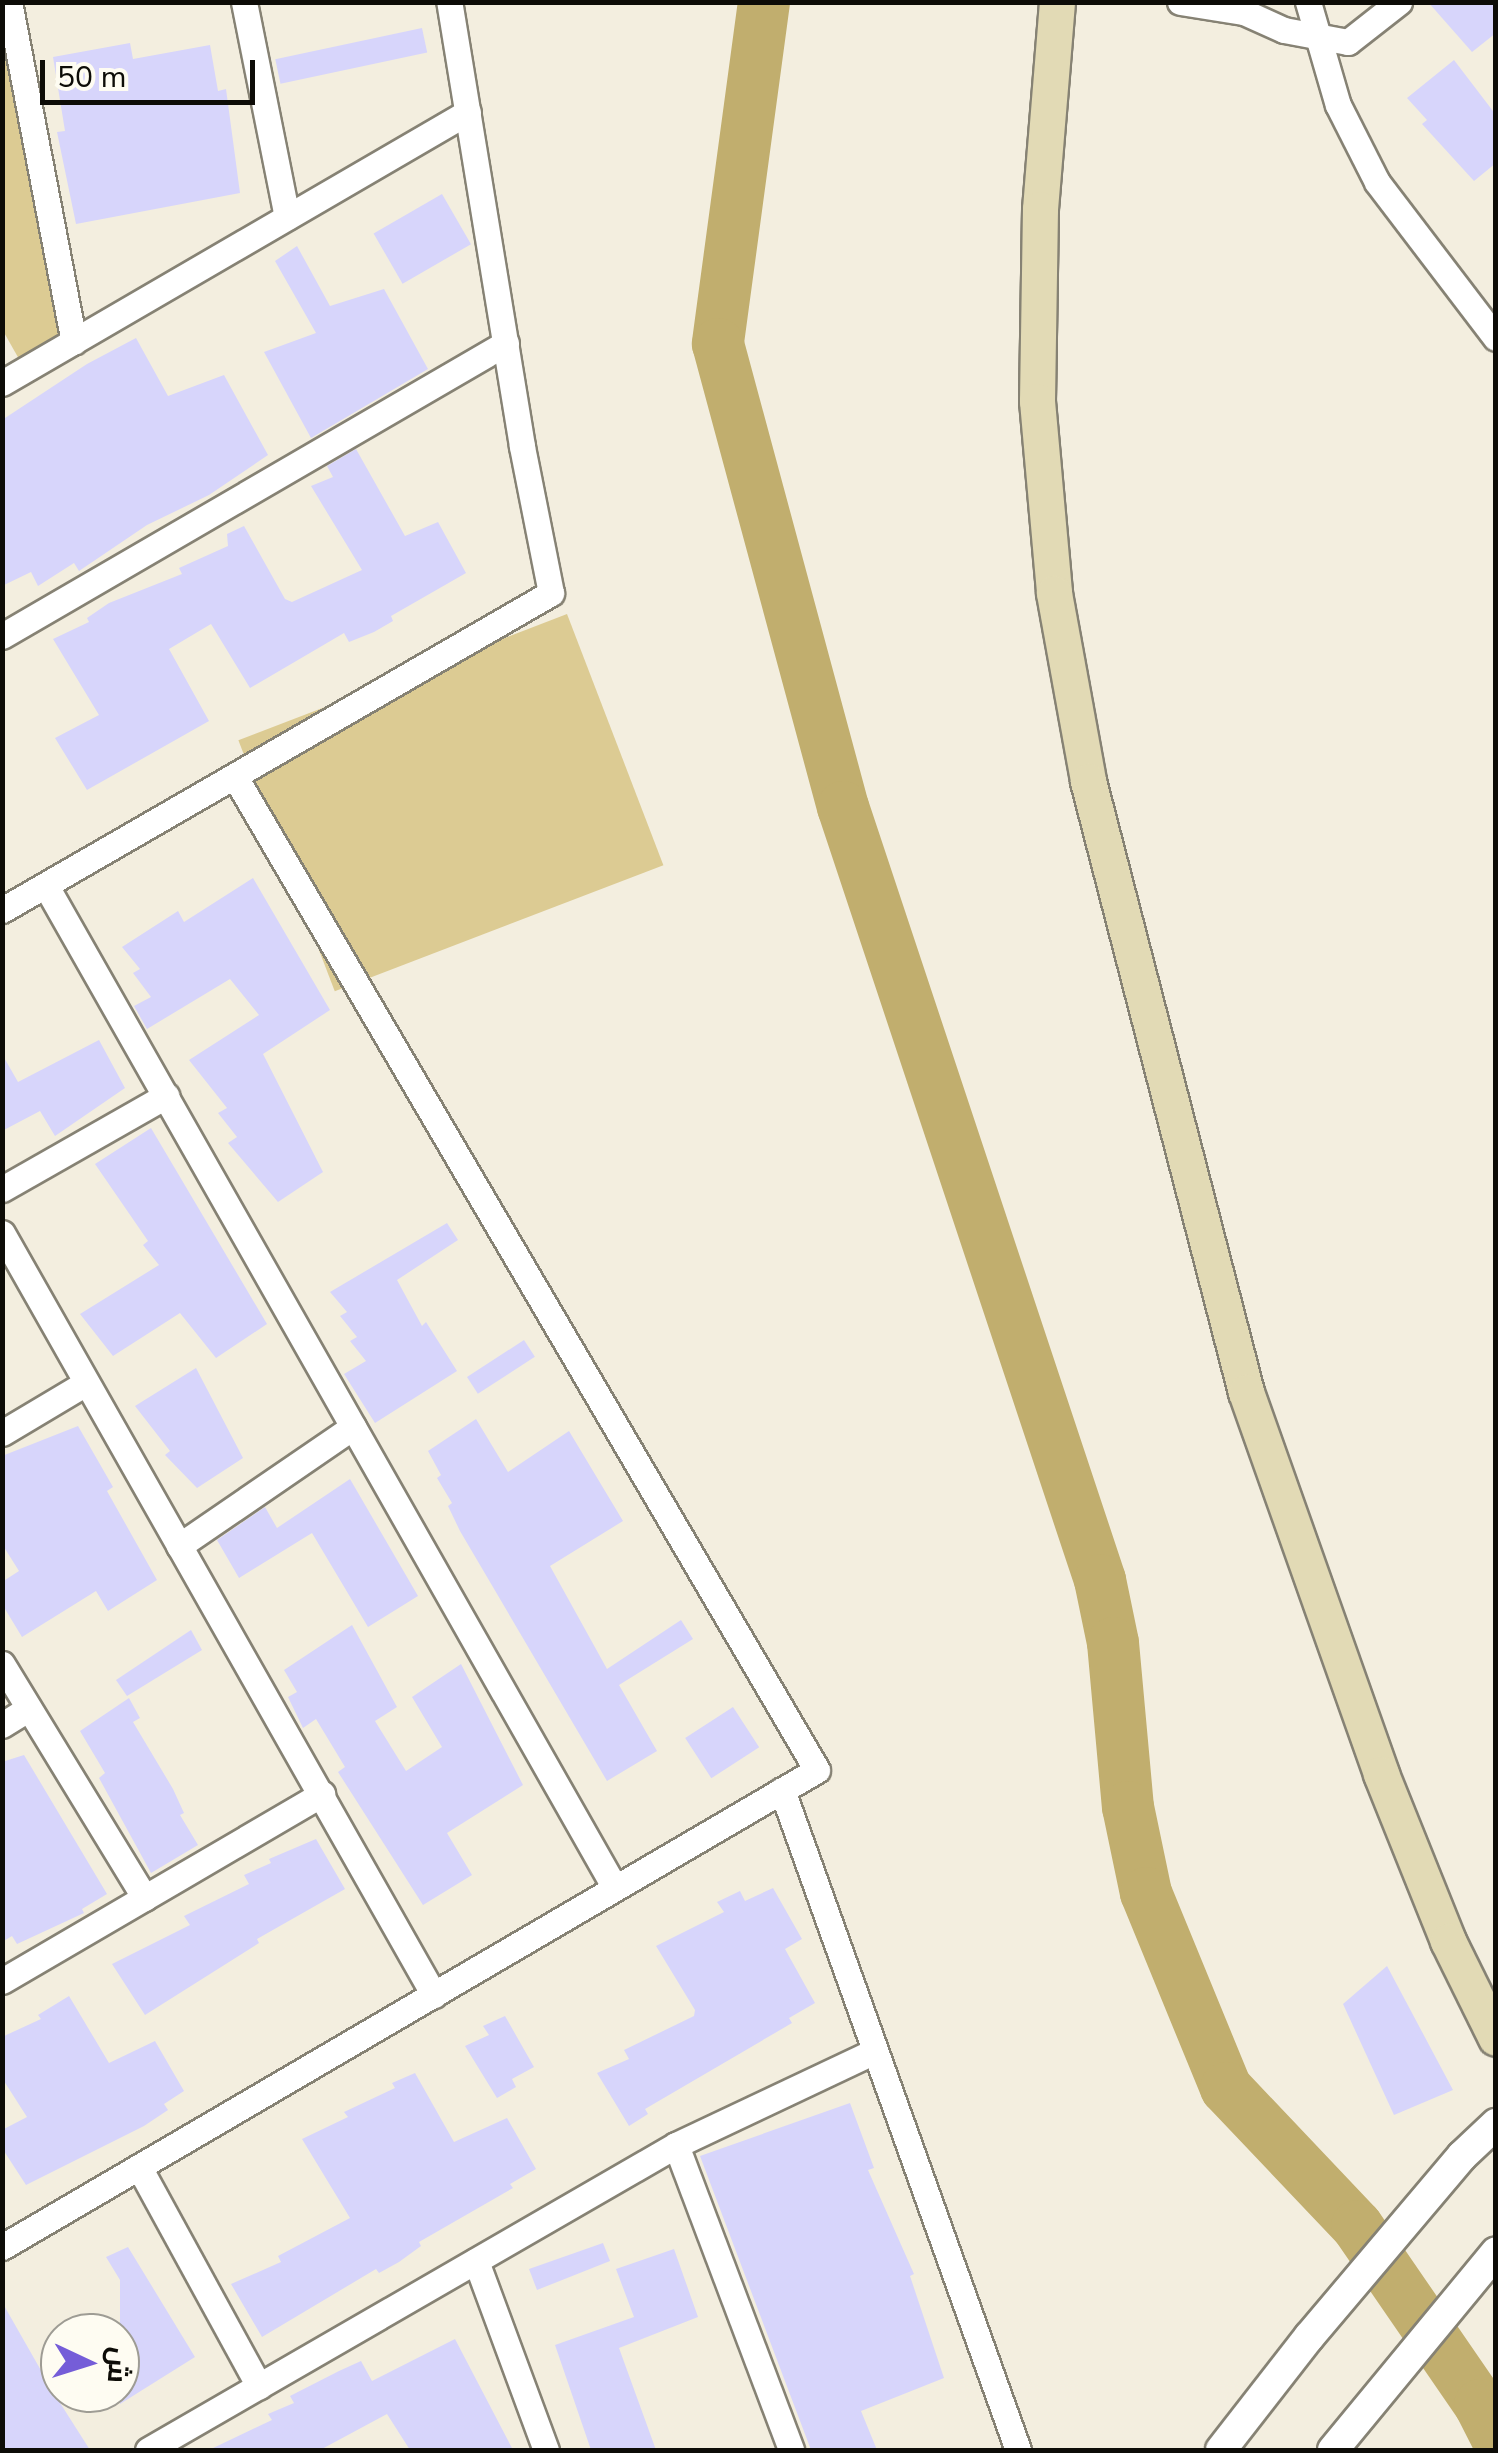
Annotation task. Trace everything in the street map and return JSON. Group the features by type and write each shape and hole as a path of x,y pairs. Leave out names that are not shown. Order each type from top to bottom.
{"main road":[{"path":"1057,2 1040,208 1037,401 1054,593 1088,781 1246,1392 1374,1756 1448,1941 1496,2038"}],"street":[{"path":"9,2 74,342"},
{"path":"244,2 287,217"},
{"path":"2,910 551,593 450,2"},
{"path":"1180,2 1244,12 1284,30 1348,42 1399,2"},
{"path":"1308,2 1338,105 1377,182 1496,338"},
{"path":"2,352 9,380 468,112"},
{"path":"2,636 506,343"},
{"path":"2,2247 817,1770 235,776"},
{"path":"46,886 615,1888"},
{"path":"2,1188 166,1096"},
{"path":"2,1233 434,1994"},
{"path":"2,1433 86,1383"},
{"path":"180,1546 353,1427"},
{"path":"2,1664 145,1898"},
{"path":"2,1724 28,1710"},
{"path":"782,1790 1018,2450"},
{"path":"2,1981 322,1794"},
{"path":"148,2450 676,2145 873,2052"},
{"path":"1222,2450 1309,2337 1462,2156 1496,2124"},
{"path":"676,2145 790,2450"},
{"path":"139,2167 259,2386"},
{"path":"1333,2450 1496,2252"},
{"path":"476,2261 546,2450"}],"shaded area":[{"path":"2,23 65,335 19,359 2,329"},
{"path":"567,614 663,865 335,991 238,740"}],"building":[{"path":"1428,2 1496,2 1496,33 1472,52"},
{"path":"422,28 427,52 280,84 275,59"},
{"path":"130,43 133,59 210,45 218,91 226,89 240,193 76,224 57,132 65,131 53,57"},
{"path":"1454,60 1496,115 1496,163 1474,181 1422,124 1427,120 1407,98"},
{"path":"442,194 471,244 403,284 374,234"},
{"path":"297,246 330,306 384,289 428,369 311,438 264,352 316,333 275,261"},
{"path":"136,338 168,396 224,375 268,455 209,495 147,525 79,571 74,563 38,586 31,572 2,586 2,420 87,364"},
{"path":"356,449 405,536 438,522 466,573 391,616 393,621 374,632 349,642 344,633 250,688 211,624 169,649 209,721 87,790 55,738 99,715 53,639 89,622 87,618 109,603 182,574 179,568 228,546 227,534 244,526 285,599 292,602 362,570 311,486 333,477 327,466"},
{"path":"253,878 330,1010 263,1054 323,1172 278,1202 228,1143 237,1137 218,1113 227,1108 189,1060 259,1015 230,979 147,1029 134,1006 151,997 133,973 140,969 122,947 178,911 184,922"},
{"path":"99,1040 125,1088 55,1136 40,1111 2,1131 2,1054 18,1082"},
{"path":"151,1128 267,1324 216,1358 180,1313 113,1356 80,1314 159,1265 143,1245 148,1241 95,1164"},
{"path":"447,1223 458,1240 397,1280 422,1326 426,1322 457,1371 375,1423 344,1374 366,1361 350,1341 357,1337 340,1316 347,1312 330,1292"},
{"path":"524,1340 535,1357 478,1394 467,1377"},
{"path":"196,1368 243,1458 197,1488 165,1455 170,1451 135,1406"},
{"path":"476,1419 508,1472 569,1431 623,1521 550,1566 607,1669 681,1620 693,1639 619,1685 657,1751 607,1781 460,1531 448,1506 452,1503 437,1478 441,1475 428,1451"},
{"path":"78,1426 113,1487 107,1491 157,1580 108,1611 96,1591 22,1637 2,1604 2,1582 19,1571 2,1544 2,1456"},
{"path":"350,1479 418,1596 368,1627 312,1533 239,1578 217,1540 265,1507 277,1528"},
{"path":"352,1625 397,1707 375,1721 406,1771 442,1747 412,1697 461,1664 523,1785 447,1833 472,1875 423,1905 338,1772 345,1767 316,1719 303,1728 288,1697 297,1692 284,1670"},
{"path":"191,1630 202,1650 127,1696 116,1680"},
{"path":"129,1698 140,1718 133,1722 173,1789 184,1813 180,1815 198,1845 151,1873 99,1778 105,1773 80,1731"},
{"path":"733,1707 759,1747 711,1778 685,1738"},
{"path":"24,1755 107,1894 82,1909 84,1913 17,1944 12,1936 2,1942 2,1762"},
{"path":"316,1839 345,1889 257,1939 259,1943 145,2015 112,1964 190,1925 184,1916 249,1884 244,1875 271,1863 269,1859"},
{"path":"773,1888 802,1939 785,1949 815,2003 789,2018 792,2023 645,2109 648,2114 629,2126 597,2073 629,2059 624,2050 694,2016 695,2010 656,1946 724,1912 717,1902 740,1891 745,1901"},
{"path":"1387,1966 1453,2090 1394,2115 1343,2004"},
{"path":"69,1996 109,2063 155,2041 184,2091 164,2104 168,2110 144,2126 26,2185 2,2148 2,2130 27,2117 2,2078 2,2037 41,2019 38,2015"},
{"path":"505,2016 534,2067 512,2079 516,2087 497,2098 465,2046 489,2035 483,2026"},
{"path":"415,2073 454,2142 507,2118 536,2169 510,2184 513,2188 419,2242 421,2246 399,2262 379,2273 376,2269 262,2337 231,2284 281,2262 278,2256 350,2218 302,2139 348,2117 344,2112 395,2088 392,2083"},
{"path":"850,2103 874,2168 868,2170 914,2274 910,2276 944,2378 861,2411 877,2450 811,2450 700,2156"},
{"path":"603,2243 610,2261 537,2290 529,2269"},
{"path":"128,2247 195,2357 140,2391 140,2313 120,2313 120,2280 106,2257"},
{"path":"674,2249 698,2317 619,2348 656,2450 591,2450 555,2345 634,2317 616,2269"},
{"path":"2,2302 40,2369 40,2413 66,2413 90,2450 2,2450"},
{"path":"455,2339 513,2450 410,2450 387,2414 320,2450 209,2450 272,2420 268,2414 294,2403 290,2396 361,2361 372,2381"}],"waterway":[{"path":"764,2 718,344 843,807 1100,1580 1113,1643 1128,1807 1146,1893 1226,2088 1357,2226 1480,2405 1496,2436"}]}
